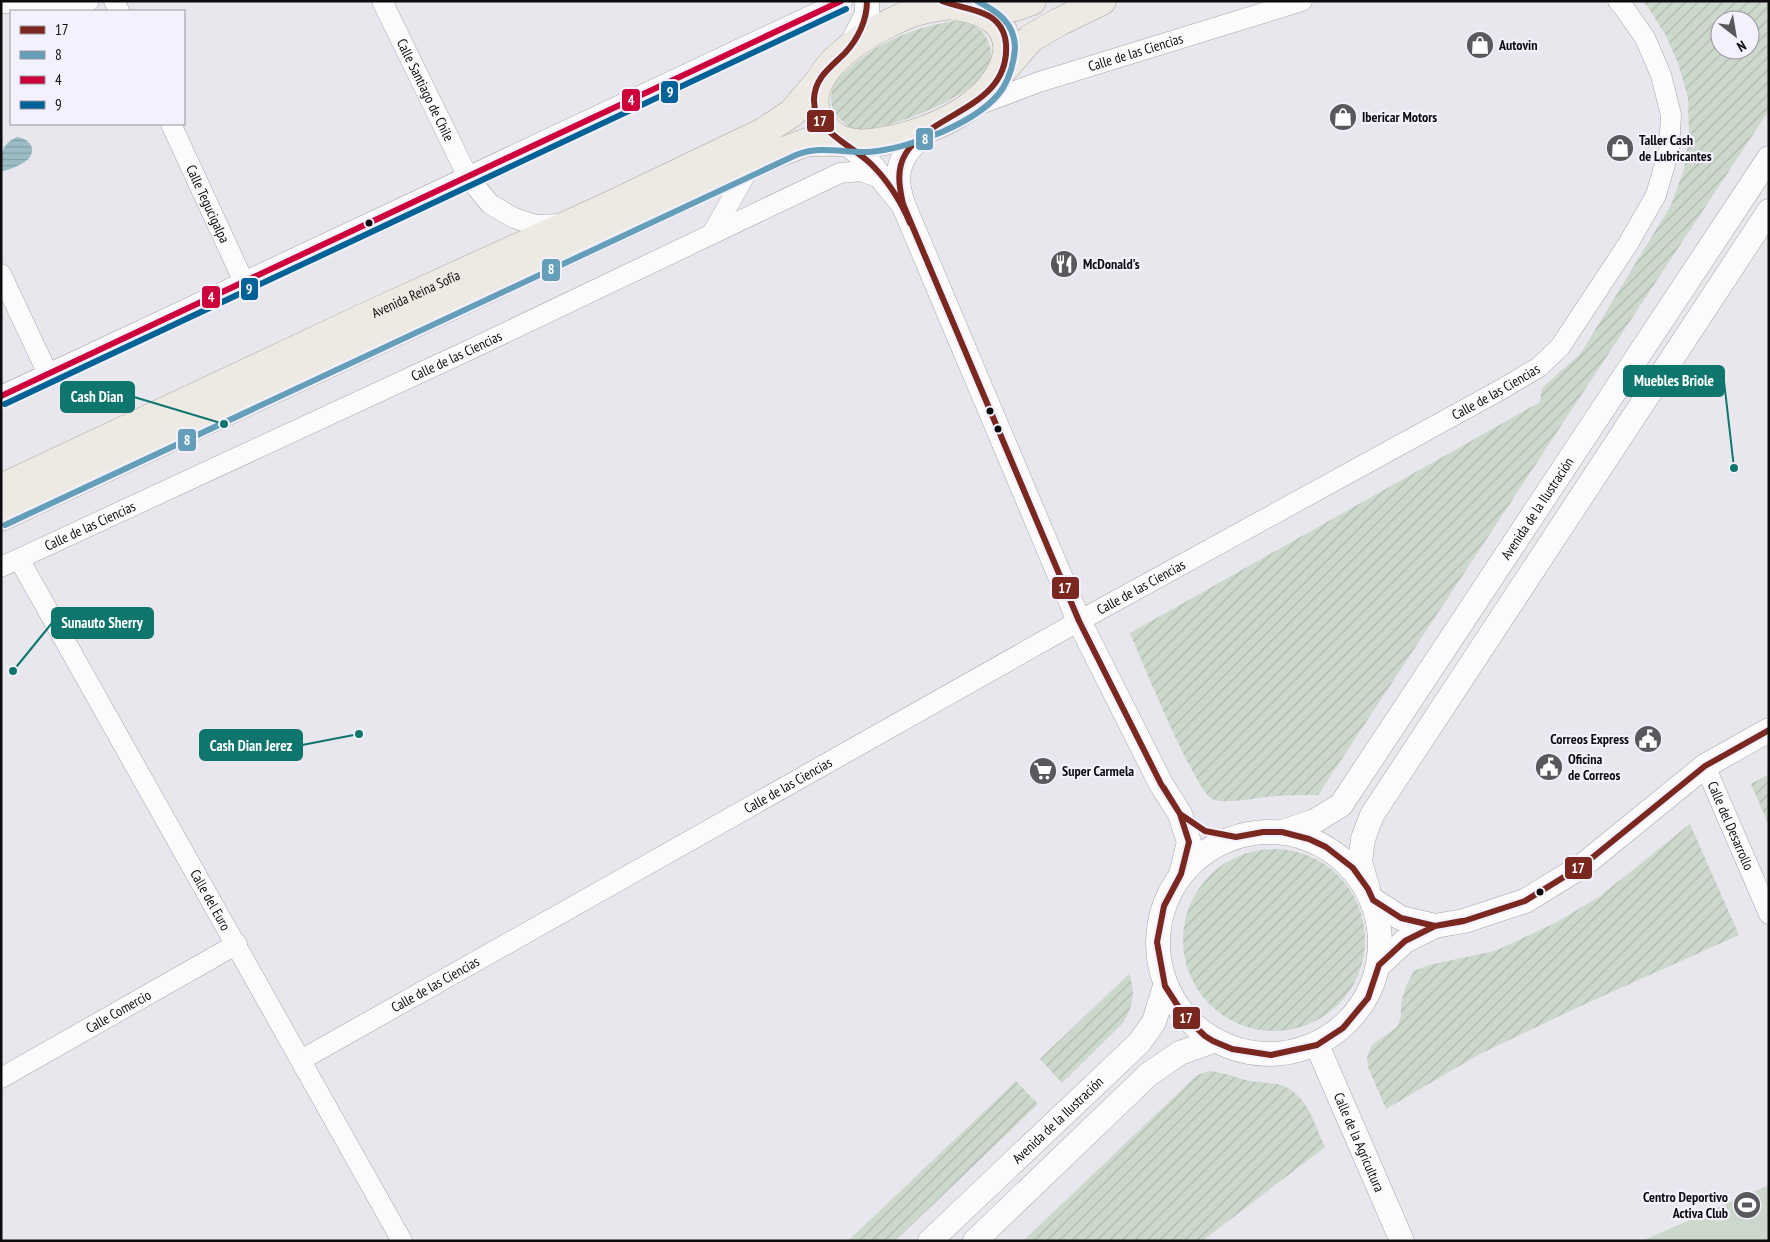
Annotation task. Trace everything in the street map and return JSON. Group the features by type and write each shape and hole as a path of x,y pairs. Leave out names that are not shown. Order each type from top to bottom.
{"main road":[{"path":"1032,1 1015,7 953,5 923,10 874,31 850,47 829,65 817,83 814,104 818,119 832,135 845,142 868,143 889,140 916,133 933,126 972,106 986,93 1031,38 1102,1"},
{"path":"953,5 994,19 1004,33 1006,43 1006,55 1002,73"},
{"name":"Avenida Reina Sofía","path":"1,488 763,132 792,113 817,83"},
{"name":"Avenida Reina Sofía","path":"1,517 750,166 807,142 845,142"}],"street":[{"path":"1,4 89,1"},
{"name":"Calle Santiago de Chile","path":"382,1 468,177 490,204 514,218 536,225 569,224"},
{"path":"1,396 842,1"},
{"path":"850,47 867,14 867,1"},
{"name":"Calle de las Ciencias","path":"972,106 1039,82 1302,1"},
{"name":"Calle de las Ciencias","path":"300,1060 1079,621 1539,367 1560,347 1628,244 1656,194 1669,150 1671,115 1661,75 1644,38 1618,1"},
{"name":"Calle Tegucigalpa","path":"171,125 244,282"},
{"path":"933,126 913,144 903,157 897,178 902,204 1079,621 1161,784 1180,814 1189,842 1182,874"},
{"path":"845,142 867,160 902,204"},
{"name":"Avenida de la Ilustración","path":"1282,832 1315,821 1341,804 1769,158"},
{"path":"712,234 750,166"},
{"name":"Calle de las Ciencias","path":"10,563 456,356 840,173 862,171 883,179"},
{"path":"1435,926 1401,918 1370,895 1353,868 1326,847 1309,839 1282,832 1263,832 1236,837 1220,843 1204,853 1182,874 1164,906 1157,942 1165,986 1185,1018 1213,1041 1232,1049 1271,1055 1317,1045 1343,1028 1368,998 1379,965 1381,934 1370,895 1360,862 1362,839 1372,815 1769,211"},
{"path":"1,274 48,374"},
{"name":"Calle del Euro","path":"10,563 237,944 402,1241"},
{"path":"1379,965 1405,941 1435,926 1464,921 1525,901 1582,866 1705,766 1769,730"},
{"name":"Calle del Desarrollo","path":"1705,766 1769,914"},
{"path":"1180,814 1205,831 1236,837"},
{"name":"Calle Comercio","path":"1,1078 237,944"},
{"name":"Avenida de la Ilustración","path":"930,1241 1139,1043 1154,1022 1165,986"},
{"path":"975,1241 1149,1074 1180,1053 1213,1041"},
{"name":"Calle de la Agricultura","path":"1317,1045 1402,1241"}],"shaded area":[{"path":"1642,1 1769,1 1769,110 1318,795 1276,796 1234,801 1212,799 1204,791 1182,750 1130,633 1540,402 1542,388 1581,353 1671,205 1684,170 1689,135 1688,98 1678,63 1665,34"},
{"path":"962,20 983,32 991,52 989,69 970,87 957,96 927,111 899,122 878,127 864,129 847,126 837,116 831,100 834,84 840,76 860,59 887,42 916,30"},
{"path":"1769,774 1769,826 1751,784"},
{"path":"1690,824 1739,935 1574,1009 1478,1055 1386,1109 1368,1067 1367,1057 1372,1045 1397,1027 1401,1016 1401,1003 1406,986 1414,971 1429,965 1495,951 1557,922 1599,897"},
{"path":"1283,849 1309,856 1325,864 1344,882 1358,905 1365,931 1365,949 1358,975 1350,991 1332,1010 1325,1016 1300,1027 1283,1031 1265,1031 1239,1024 1223,1016 1198,991 1190,975 1185,958 1183,931 1190,905 1198,889 1223,864 1239,856 1256,851"},
{"path":"1129,974 1133,993 1129,1011 1123,1023 1062,1083 1040,1059"},
{"path":"1208,1071 1250,1081 1277,1084 1290,1089 1309,1111 1325,1147 1202,1241 1023,1241 1196,1076"},
{"path":"1016,1081 1038,1104 895,1241 848,1241"},
{"name":"Centro Deportivo Activa Club","path":"1769,1185 1769,1241 1642,1241"}],"water":[{"path":"17,137 30,143 32,153 25,162 8,170 1,171 4,147"}],"transit line":[{"name":"4","path":"1,396 841,1"},
{"name":"17","path":"867,1 863,22 854,42 817,84 814,99 815,110 827,129 864,158 884,178 899,200 910,223"},
{"name":"17","path":"942,1 983,13 996,21 1001,28 1006,44 1004,65 996,82 983,96 934,127 918,139 906,153 900,171 903,204 1079,621 1161,784 1180,814 1189,842 1181,874 1164,906 1157,942 1165,986 1185,1017 1205,1036 1232,1049 1271,1055 1317,1045 1343,1028 1368,998 1379,965 1405,941 1435,926 1464,921 1525,901 1582,866 1705,766 1769,730"},
{"name":"8","path":"5,525 796,155 814,150 859,152 884,150 922,140 961,123 978,112 1003,88 1013,64 1015,48 1012,32 1004,19 977,1"},
{"name":"9","path":"5,404 846,9"},
{"name":"17","path":"1164,788 1180,814 1205,831 1236,837 1263,832 1282,832 1309,839 1326,847 1353,868 1368,889 1373,900 1401,918 1435,926 1462,921"}],"place":[{"name":"Autovin","path":"1480,45"},
{"name":"Ibericar Motors","path":"1343,117"},
{"name":"Taller Cash de Lubricantes","path":"1620,148"},
{"name":"McDonald's","path":"1064,264"},
{"name":"Cash Dian","path":"224,424"},
{"name":"Muebles Briole","path":"1734,468"},
{"name":"Sunauto Sherry","path":"13,671"},
{"name":"Cash Dian Jerez","path":"359,734"},
{"name":"Correos Express","path":"1648,739"},
{"name":"Oficina de Correos","path":"1549,767"},
{"name":"Super Carmela","path":"1043,771"},
{"name":"Centro Deportivo Activa Club","path":"1747,1205"}]}
